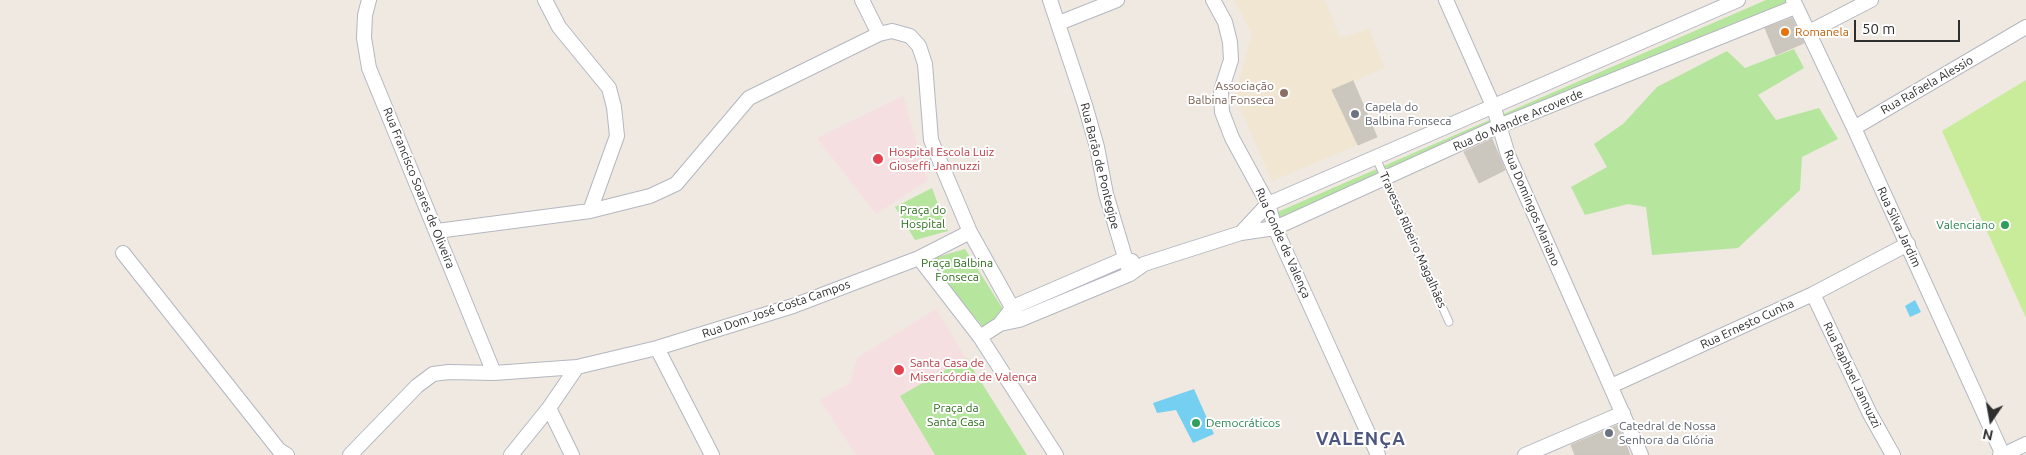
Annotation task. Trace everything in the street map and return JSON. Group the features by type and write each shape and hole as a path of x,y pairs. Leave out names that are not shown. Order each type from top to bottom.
{"street":[{"name":"Rua Francisco Soares de Oliveira","path":"369,0 365,15 364,38 368,68 437,231 494,373"},
{"path":"545,0 559,27 609,88 614,107 617,136 590,212"},
{"path":"862,0 880,34"},
{"name":"Rua Barão de Pontegipe","path":"1050,0 1097,147 1106,194 1124,260 1130,274"},
{"path":"1058,23 1117,0"},
{"name":"Rua Conde de Valença","path":"1213,0 1225,22 1230,42 1231,60 1221,91 1222,112 1232,138 1268,204 1275,228 1378,455"},
{"name":"Rua Domingos Mariano","path":"1446,0 1494,108 1508,155 1610,386"},
{"name":"Rua do Mandre Arcoverde","path":"1241,233 1268,204 1494,108 1738,0"},
{"path":"1809,32 1871,0"},
{"name":"Rua do Mandre Arcoverde","path":"1016,314 1130,274 1144,264 1241,233 1275,228 1499,126 1794,4"},
{"name":"Rua Silva Jardim","path":"1794,4 1809,32 1908,244 2003,455"},
{"name":"Rua Rafaela Alessio","path":"1854,128 2026,27"},
{"path":"437,231 590,212 650,196 676,184 749,98 880,34 892,31 900,32 910,36 919,46 925,64 931,140 970,232 1016,314"},
{"name":"Rua Dom José Costa Campos","path":"350,455 416,386 433,374 449,372 494,373 577,366 657,348 793,306 919,258 970,232"},
{"name":"Rua Ernesto Cunha","path":"1610,386 1813,294 1908,244"},
{"path":"122,253 279,450 287,455"},
{"path":"919,258 980,337 1056,455"},
{"name":"Rua do Mandre Arcoverde","path":"980,337 1016,314 1124,260 1144,264"},
{"name":"Rua Raphael Jannuzzi","path":"1813,294 1870,414 1893,455"},
{"path":"657,348 712,455"},
{"path":"511,455 549,408 577,366"},
{"path":"1610,386 1641,455"},
{"path":"549,408 572,455"},
{"path":"1526,455 1623,413"},
{"path":"2003,455 2026,444"}],"lane":[{"name":"Travessa Ribeiro Magalhães","path":"1376,158 1449,322"}],"shaded area":[{"name":"Associação Balbina Fonseca","path":"1234,0 1325,0 1340,38 1369,29 1385,68 1332,90 1358,145 1272,181 1235,96 1252,34"},
{"name":"Hospital Escola Luiz Gioseffi Jannuzzi","path":"903,96 928,180 876,214 817,138"},
{"name":"Santa Casa de Misericórdia de Valença","path":"936,309 966,358 901,396 935,455 856,455 820,400 850,383 857,358"}],"green space":[{"path":"1766,0 1787,0 1788,5 1277,224 1273,214"},
{"path":"1794,49 1804,68 1758,95 1776,120 1819,108 1838,139 1802,157 1800,190 1738,248 1652,255 1646,207 1628,204 1585,215 1571,187 1607,167 1594,144 1623,124 1657,87 1727,51 1745,68"},
{"name":"Valenciano","path":"2026,80 2026,318 1942,131"},
{"name":"Praça do Hospital","path":"932,188 948,231 915,240 895,207"},
{"name":"Praça Balbina Fonseca","path":"965,249 1006,314 983,327 927,260"},
{"name":"Praça da Santa Casa","path":"966,358 1027,455 935,455 900,396"}],"water":[{"path":"1915,300 1921,312 1910,317 1905,306"},
{"name":"Democráticos","path":"1194,389 1214,434 1193,443 1176,410 1157,413 1153,403"}],"building":[{"name":"Romanela","path":"1792,18 1804,43 1776,55 1765,28"},
{"name":"Capela do Balbina Fonseca","path":"1353,81 1377,137 1358,145 1332,90"},
{"path":"1492,139 1505,170 1479,183 1464,152"},
{"name":"Catedral de Nossa Senhora da Glória","path":"1618,425 1630,455 1575,455 1571,445"}],"place":[{"name":"Romanela","path":"1785,32"},
{"name":"Associação Balbina Fonseca","path":"1284,93"},
{"name":"Capela do Balbina Fonseca","path":"1355,114"},
{"name":"Hospital Escola Luiz Gioseffi Jannuzzi","path":"878,159"},
{"name":"Valenciano","path":"2005,225"},
{"name":"Santa Casa de Misericórdia de Valença","path":"899,370"},
{"name":"Democráticos","path":"1196,423"},
{"name":"Catedral de Nossa Senhora da Glória","path":"1609,433"}],"district":[{"name":"VALENÇA","path":"1361,439"}]}
